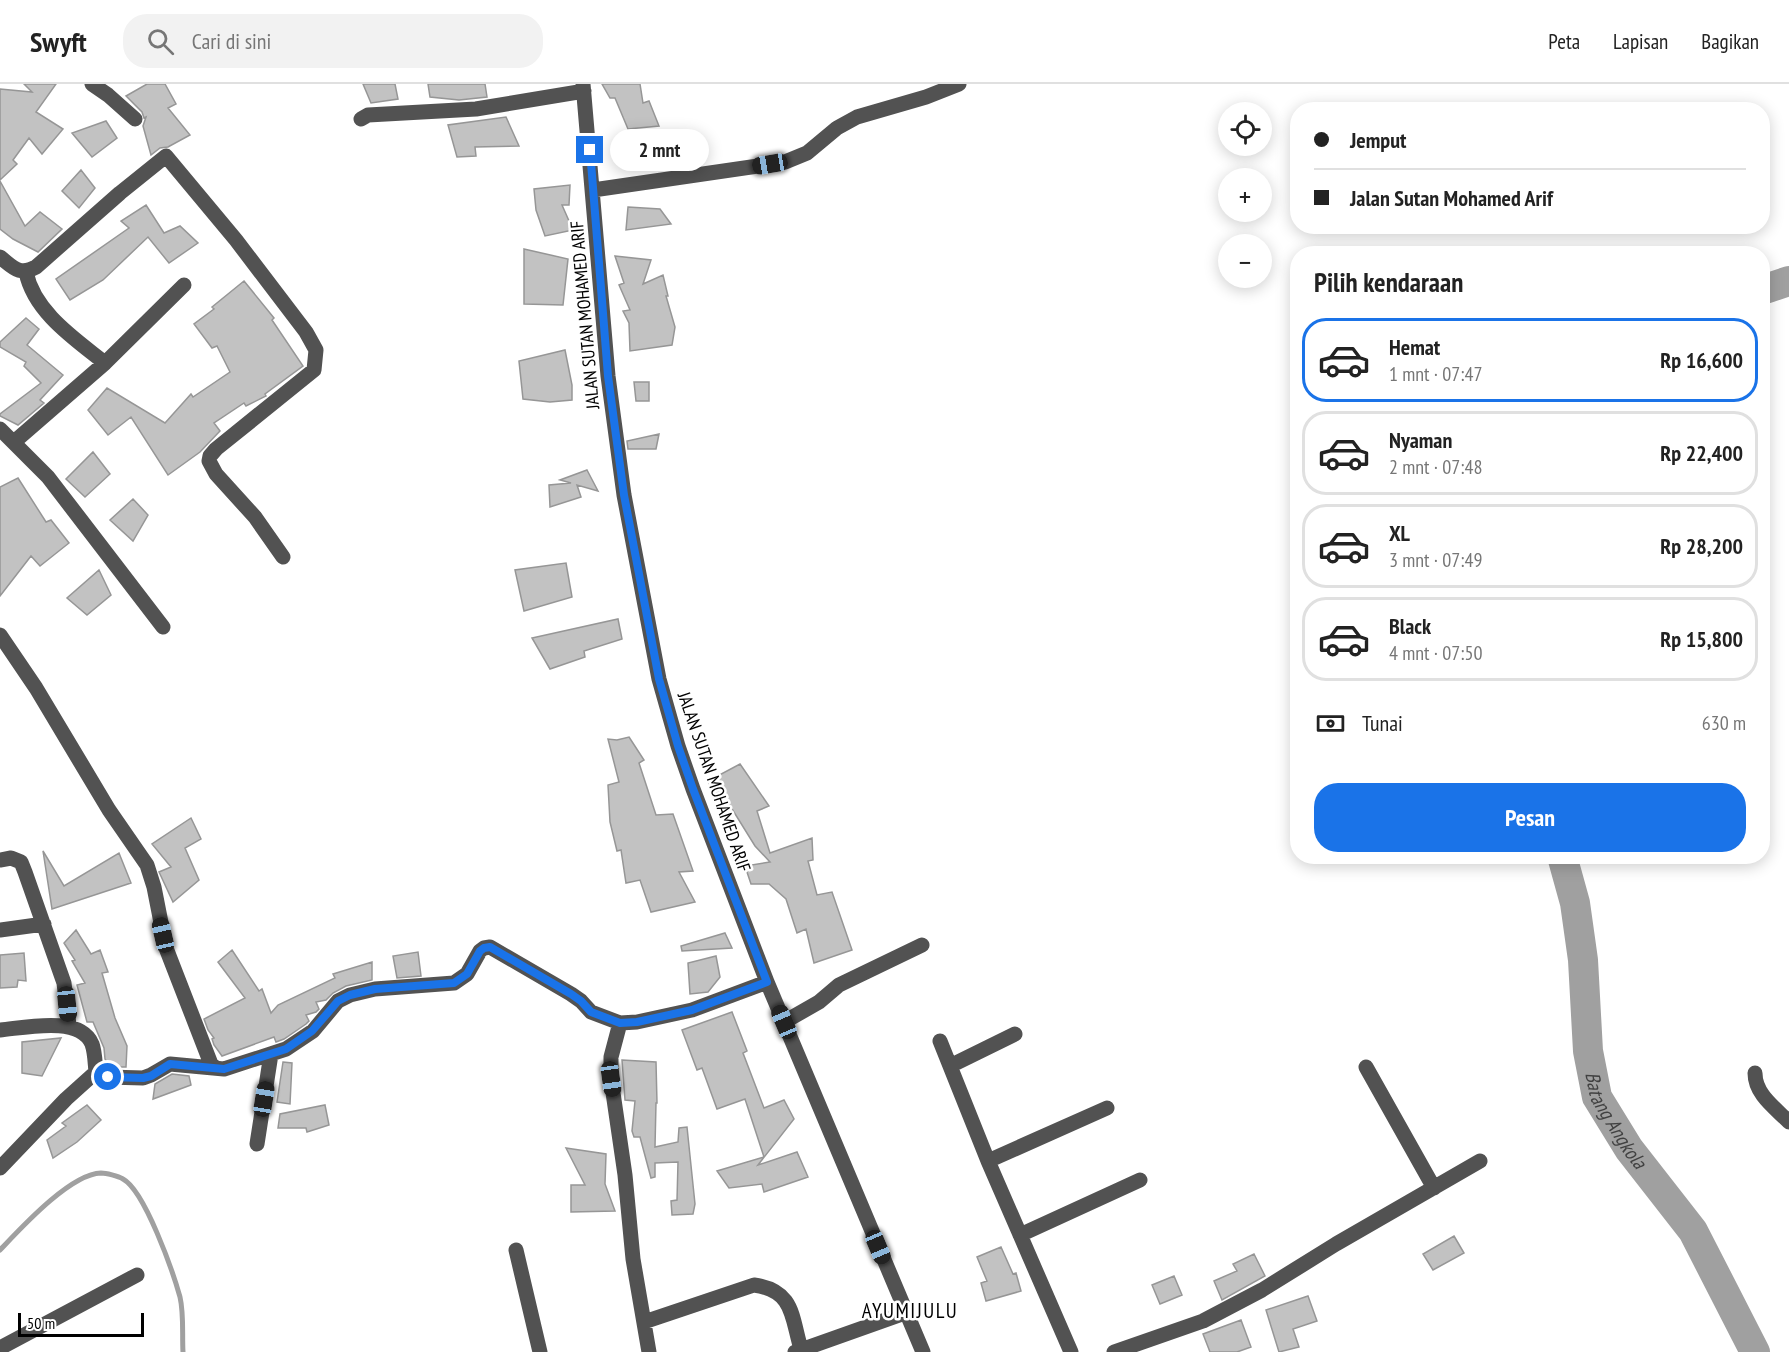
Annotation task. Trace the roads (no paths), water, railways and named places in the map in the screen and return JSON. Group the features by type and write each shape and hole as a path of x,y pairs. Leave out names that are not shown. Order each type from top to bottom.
{"street":[{"path":"92,84 108,94 135,119"},
{"path":"593,190 785,162 807,153 837,128 856,117 916,100 959,84"},
{"path":"361,118 368,115 476,109 584,87"},
{"name":"JALAN SUTAN MOHAMED ARIF","path":"584,87 608,376 624,495 659,679 693,789 767,982 923,1352"},
{"path":"0,257 16,270 26,272 36,267 166,156 236,240 306,332 316,350 314,370 216,449 208,461 216,474 255,517 283,557"},
{"path":"26,272 28,284 53,322 105,363"},
{"path":"14,442 105,363 183,285"},
{"path":"0,429 34,461 69,502 163,627"},
{"path":"0,635 36,688 109,810 147,865 154,887 166,948 211,1064 216,1068"},
{"path":"0,860 11,858 21,862 64,983 69,1026"},
{"path":"0,930 44,924"},
{"path":"784,1022 819,1002 839,985 922,945"},
{"path":"0,1030 69,1026 88,1037 92,1045 96,1072 101,1076 143,1078 151,1076 170,1064 224,1069 286,1049 312,1031 338,1001 350,995 375,989 454,983 467,974 480,951 490,947 581,1001 591,1012 620,1023 637,1022 692,1010 767,982"},
{"path":"620,1023 611,1057 611,1079 625,1175 633,1259 649,1352"},
{"path":"950,1066 1014,1034"},
{"path":"940,1041 988,1161 1071,1352"},
{"path":"257,1144 271,1054"},
{"path":"1366,1067 1434,1188"},
{"path":"0,1167 66,1099 96,1072"},
{"path":"1755,1073 1755,1085 1789,1122"},
{"path":"988,1161 1107,1108"},
{"path":"1114,1352 1203,1322 1262,1290 1336,1244 1480,1161"},
{"path":"1020,1235 1140,1180"},
{"path":"516,1250 540,1352"},
{"path":"0,1348 137,1275"},
{"path":"644,1322 754,1285 768,1287 782,1295 791,1312 799,1351 905,1313"}],"waterway":[{"name":"Batang Angkola","path":"1770,287 1789,281"},
{"name":"Batang Angkola","path":"1564,864 1575,903 1583,960 1588,1051 1597,1097 1629,1149 1693,1231 1755,1352"},
{"path":"0,1250 47,1204 75,1182 101,1173 123,1179 131,1186 149,1215 171,1270 180,1297 183,1352"}],"district":[{"name":"AYUMIJULU","path":"910,1311"}]}
